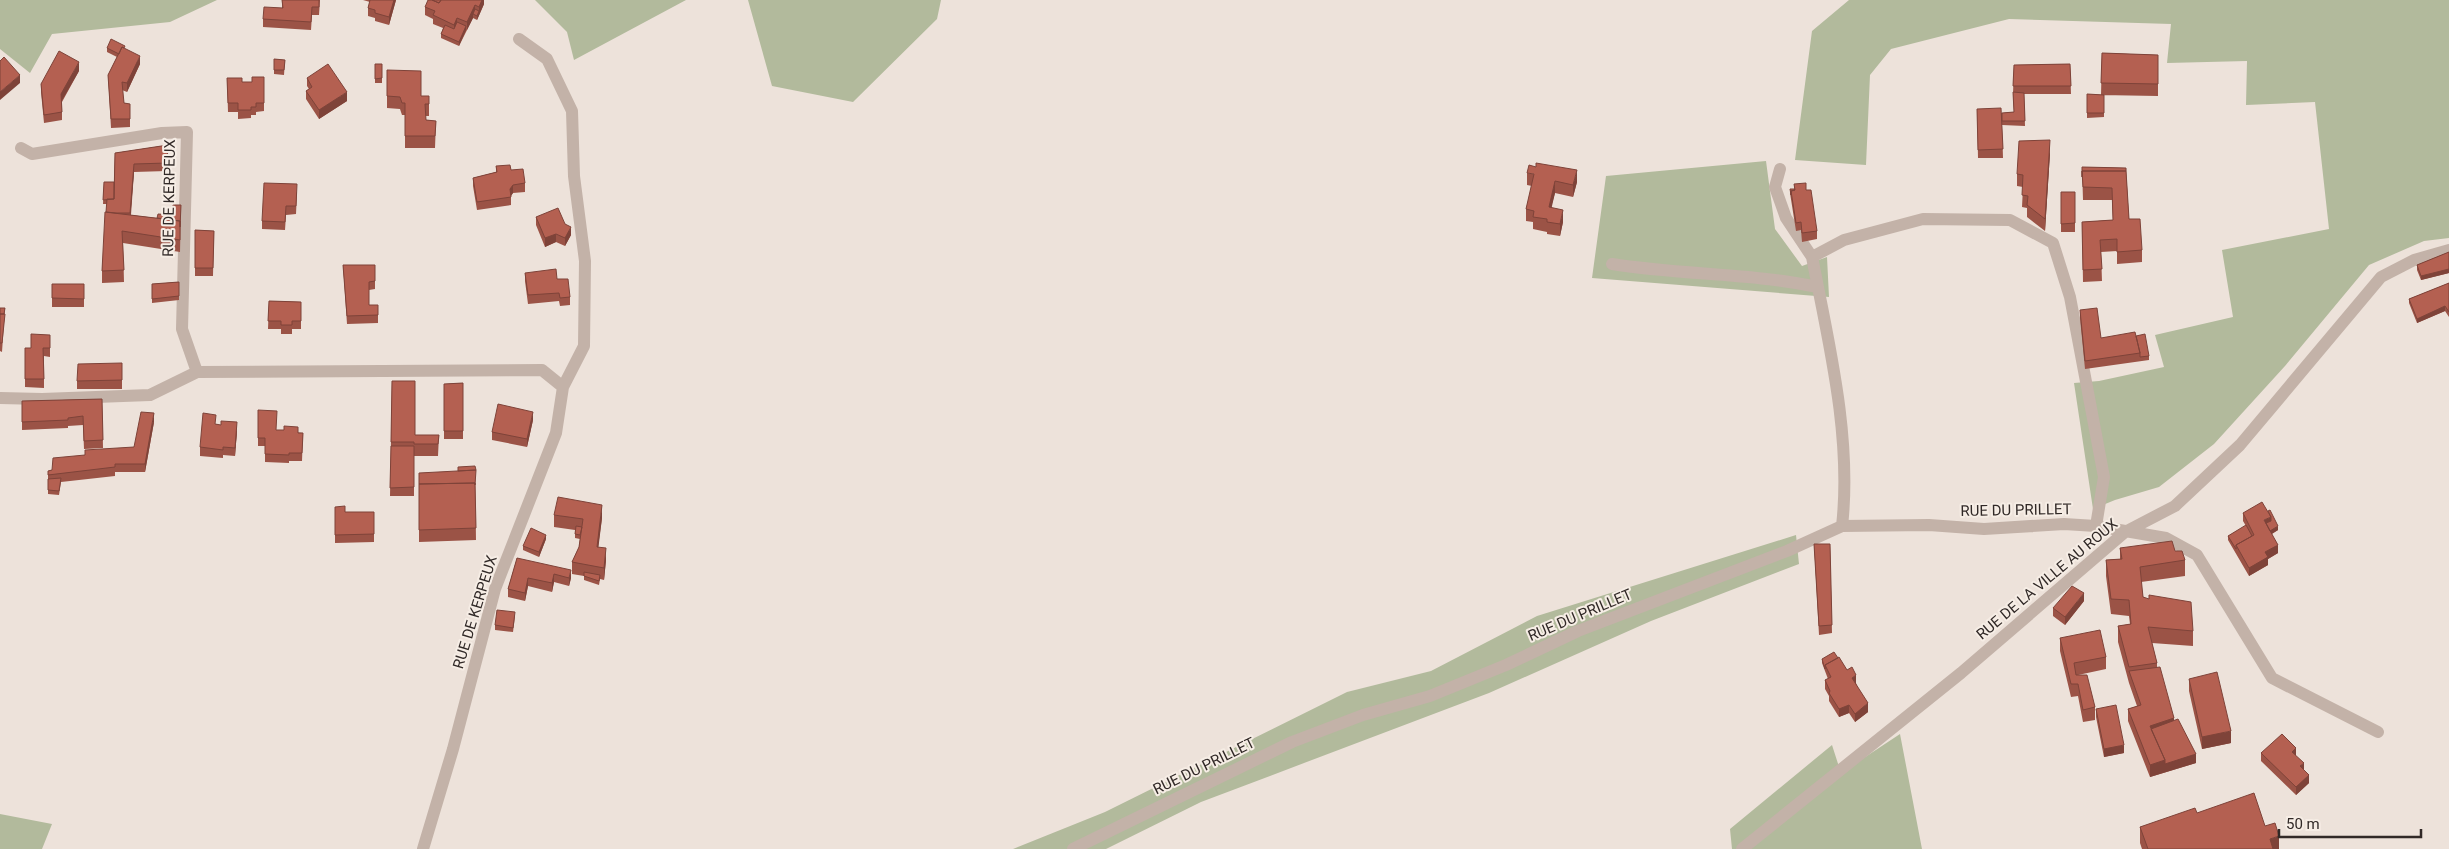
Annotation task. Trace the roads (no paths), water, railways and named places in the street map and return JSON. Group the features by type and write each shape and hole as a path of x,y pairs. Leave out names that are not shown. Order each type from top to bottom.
{"street":[{"name":"RUE DE KERPEUX","path":"423,849 453,749 495,589 556,433 563,387 584,346 586,261 574,176 572,111 547,60 519,39"},
{"name":"RUE DE KERPEUX","path":"21,148 32,154 153,134 187,132 182,329 196,372"},
{"path":"1780,169 1775,187 1786,218 1812,257 1818,287 1842,431 1846,490 1842,526"},
{"path":"1812,257 1844,240 1923,219 2010,220 2053,244 2070,297 2104,477 2096,526"},
{"name":"RUE DE LA VILLE AU ROUX","path":"1742,849 1961,673 2125,532 2175,506 2240,445 2381,277 2414,260 2449,250"},
{"path":"1612,264 1645,269 1786,280 1818,287"},
{"path":"0,398 42,399 150,395 196,372 542,370 563,387"},
{"name":"RUE DU PRILLET","path":"1073,849 1292,742 1363,716 1430,696 1506,665 1578,631 1788,551 1842,526 1929,525 1984,529 2064,524 2096,526 2166,538 2197,555 2272,678 2378,732"}]}
